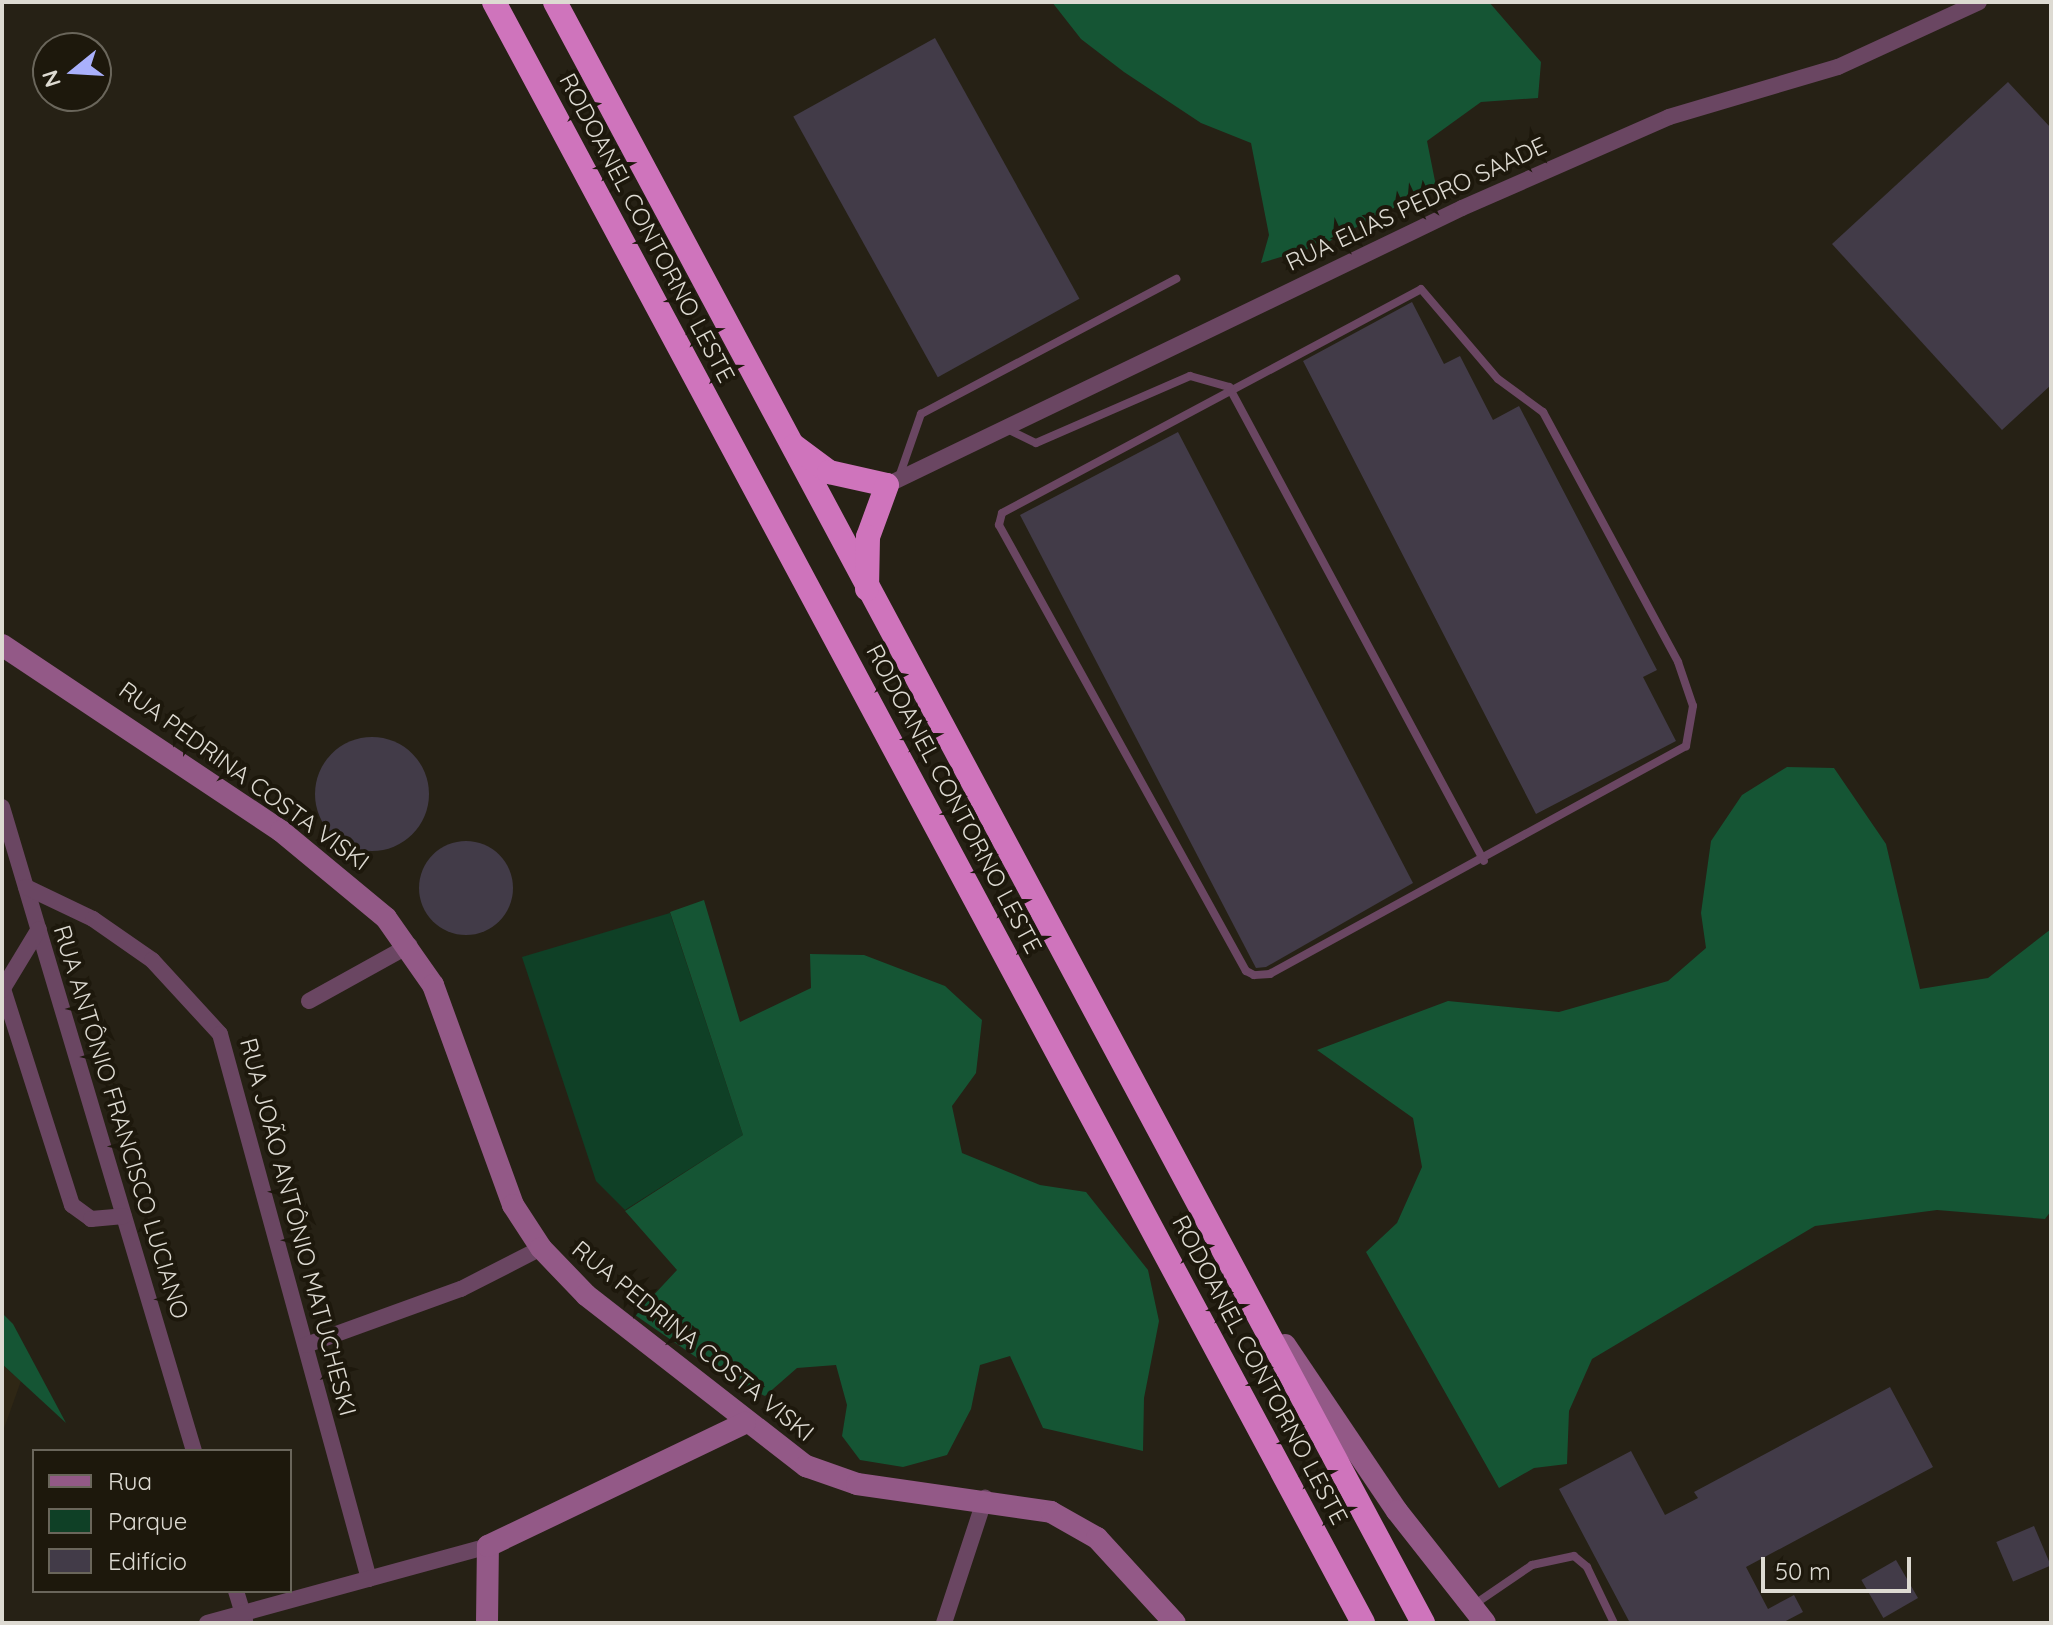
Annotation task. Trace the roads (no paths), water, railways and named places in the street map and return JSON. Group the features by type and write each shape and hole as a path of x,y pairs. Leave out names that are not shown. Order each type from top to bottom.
{"highway":[{"name":"RODOANEL CONTORNO LESTE","path":"494,2 1363,1623"},
{"name":"RODOANEL CONTORNO LESTE","path":"555,2 867,592 1423,1623"},
{"path":"786,440 829,472 892,482 868,537 867,592"}],"street":[{"name":"RUA ELIAS PEDRO SAADE","path":"892,482 1354,257 1669,117 1838,67 1979,2"},
{"name":"RUA PEDRINA COSTA VISKI","path":"2,645 71,685 312,854 359,890 410,945 438,998 507,1191 541,1248 586,1295 782,1451 833,1477 985,1498 1076,1523 1118,1557 1175,1623"},
{"name":"RUA ANTÔNIO FRANCISCO LUCIANO","path":"2,807 193,1449"},
{"name":"RUA JOÃO ANTÔNIO MATUCHESKI","path":"26,887 123,938 186,990 213,1023 229,1057 369,1579"},
{"path":"39,929 2,990 72,1205 91,1219 124,1216"},
{"path":"309,1001 410,945"},
{"path":"306,1345 461,1289 541,1248"},
{"path":"1230,1262 1372,1476 1478,1615"},
{"path":"207,1623 244,1618 488,1546 745,1423"},
{"path":"944,1623 985,1498"},
{"path":"487,1623 488,1546"},
{"path":"237,1593 244,1618"}],"lane":[{"path":"892,482 921,414 1176,279"},
{"path":"1421,289 1498,379 1543,412 1678,662 1693,706 1686,746 1484,861 1270,974 1246,971 999,525 1015,501 1229,387 1421,289"},
{"path":"1003,427 1036,443 1190,376 1229,387 1484,861"},
{"path":"1478,1615 1532,1565 1574,1556 1587,1567 1614,1623"}]}
